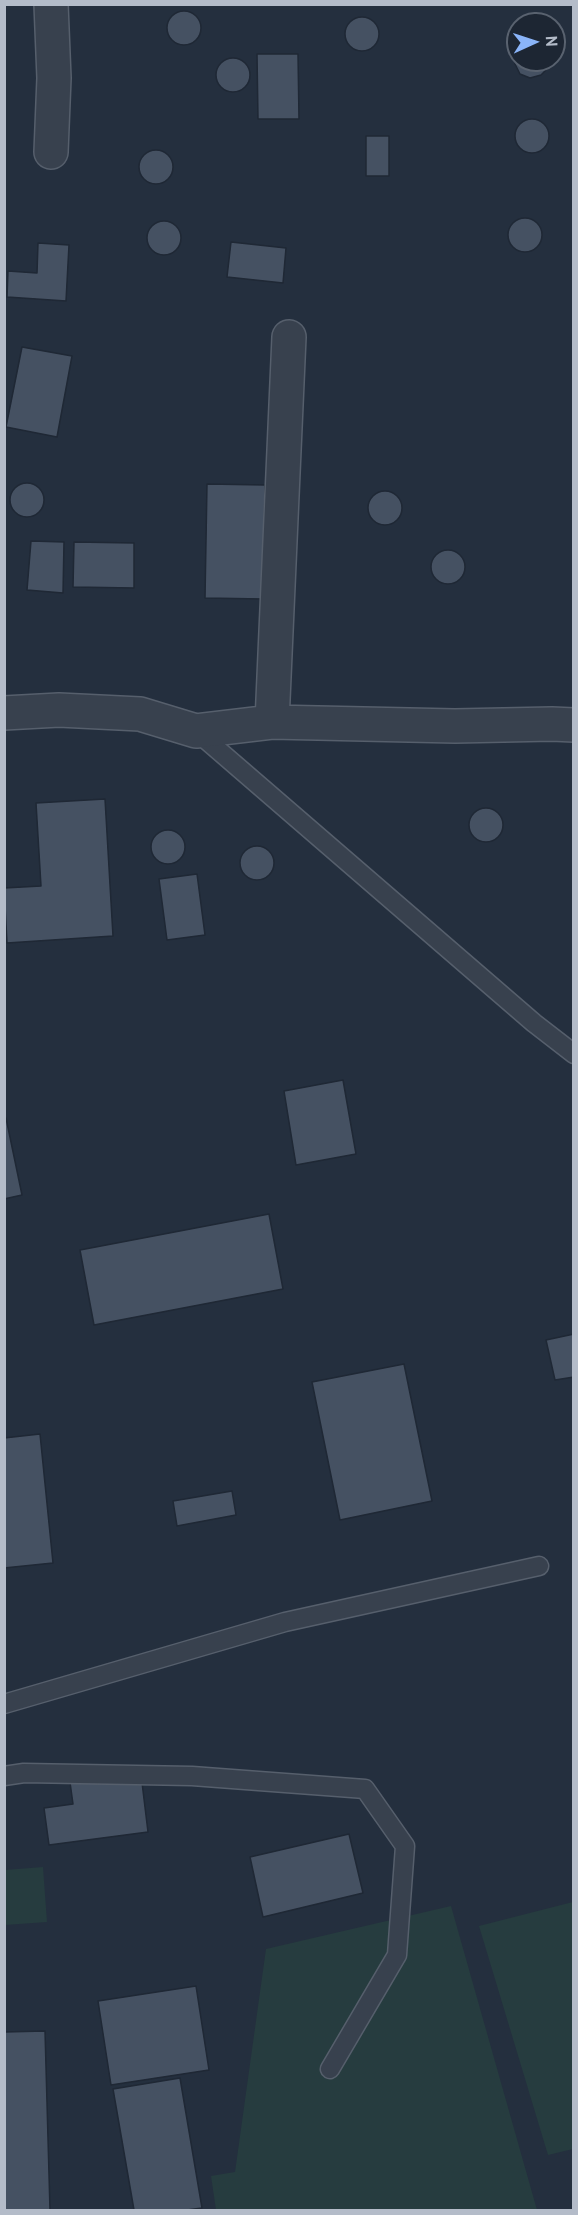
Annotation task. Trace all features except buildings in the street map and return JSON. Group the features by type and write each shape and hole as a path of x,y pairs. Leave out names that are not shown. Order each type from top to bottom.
{"street":[{"path":"51,4 54,78 51,152"},
{"path":"272,722 289,337"},
{"path":"4,712 59,710 140,714 196,731 272,722 455,726 573,725"}],"lane":[{"path":"196,731 534,1023 573,1054"},
{"path":"4,1704 285,1622 539,1566"},
{"path":"4,1776 24,1773 192,1776 365,1789 405,1846 397,1955 330,2069"}],"green space":[{"path":"43,1867 47,1922 5,1925 5,1870"},
{"path":"573,1902 573,2149 548,2155 479,1926"},
{"path":"451,1906 537,2210 216,2210 211,2176 235,2172 266,1949"}]}
